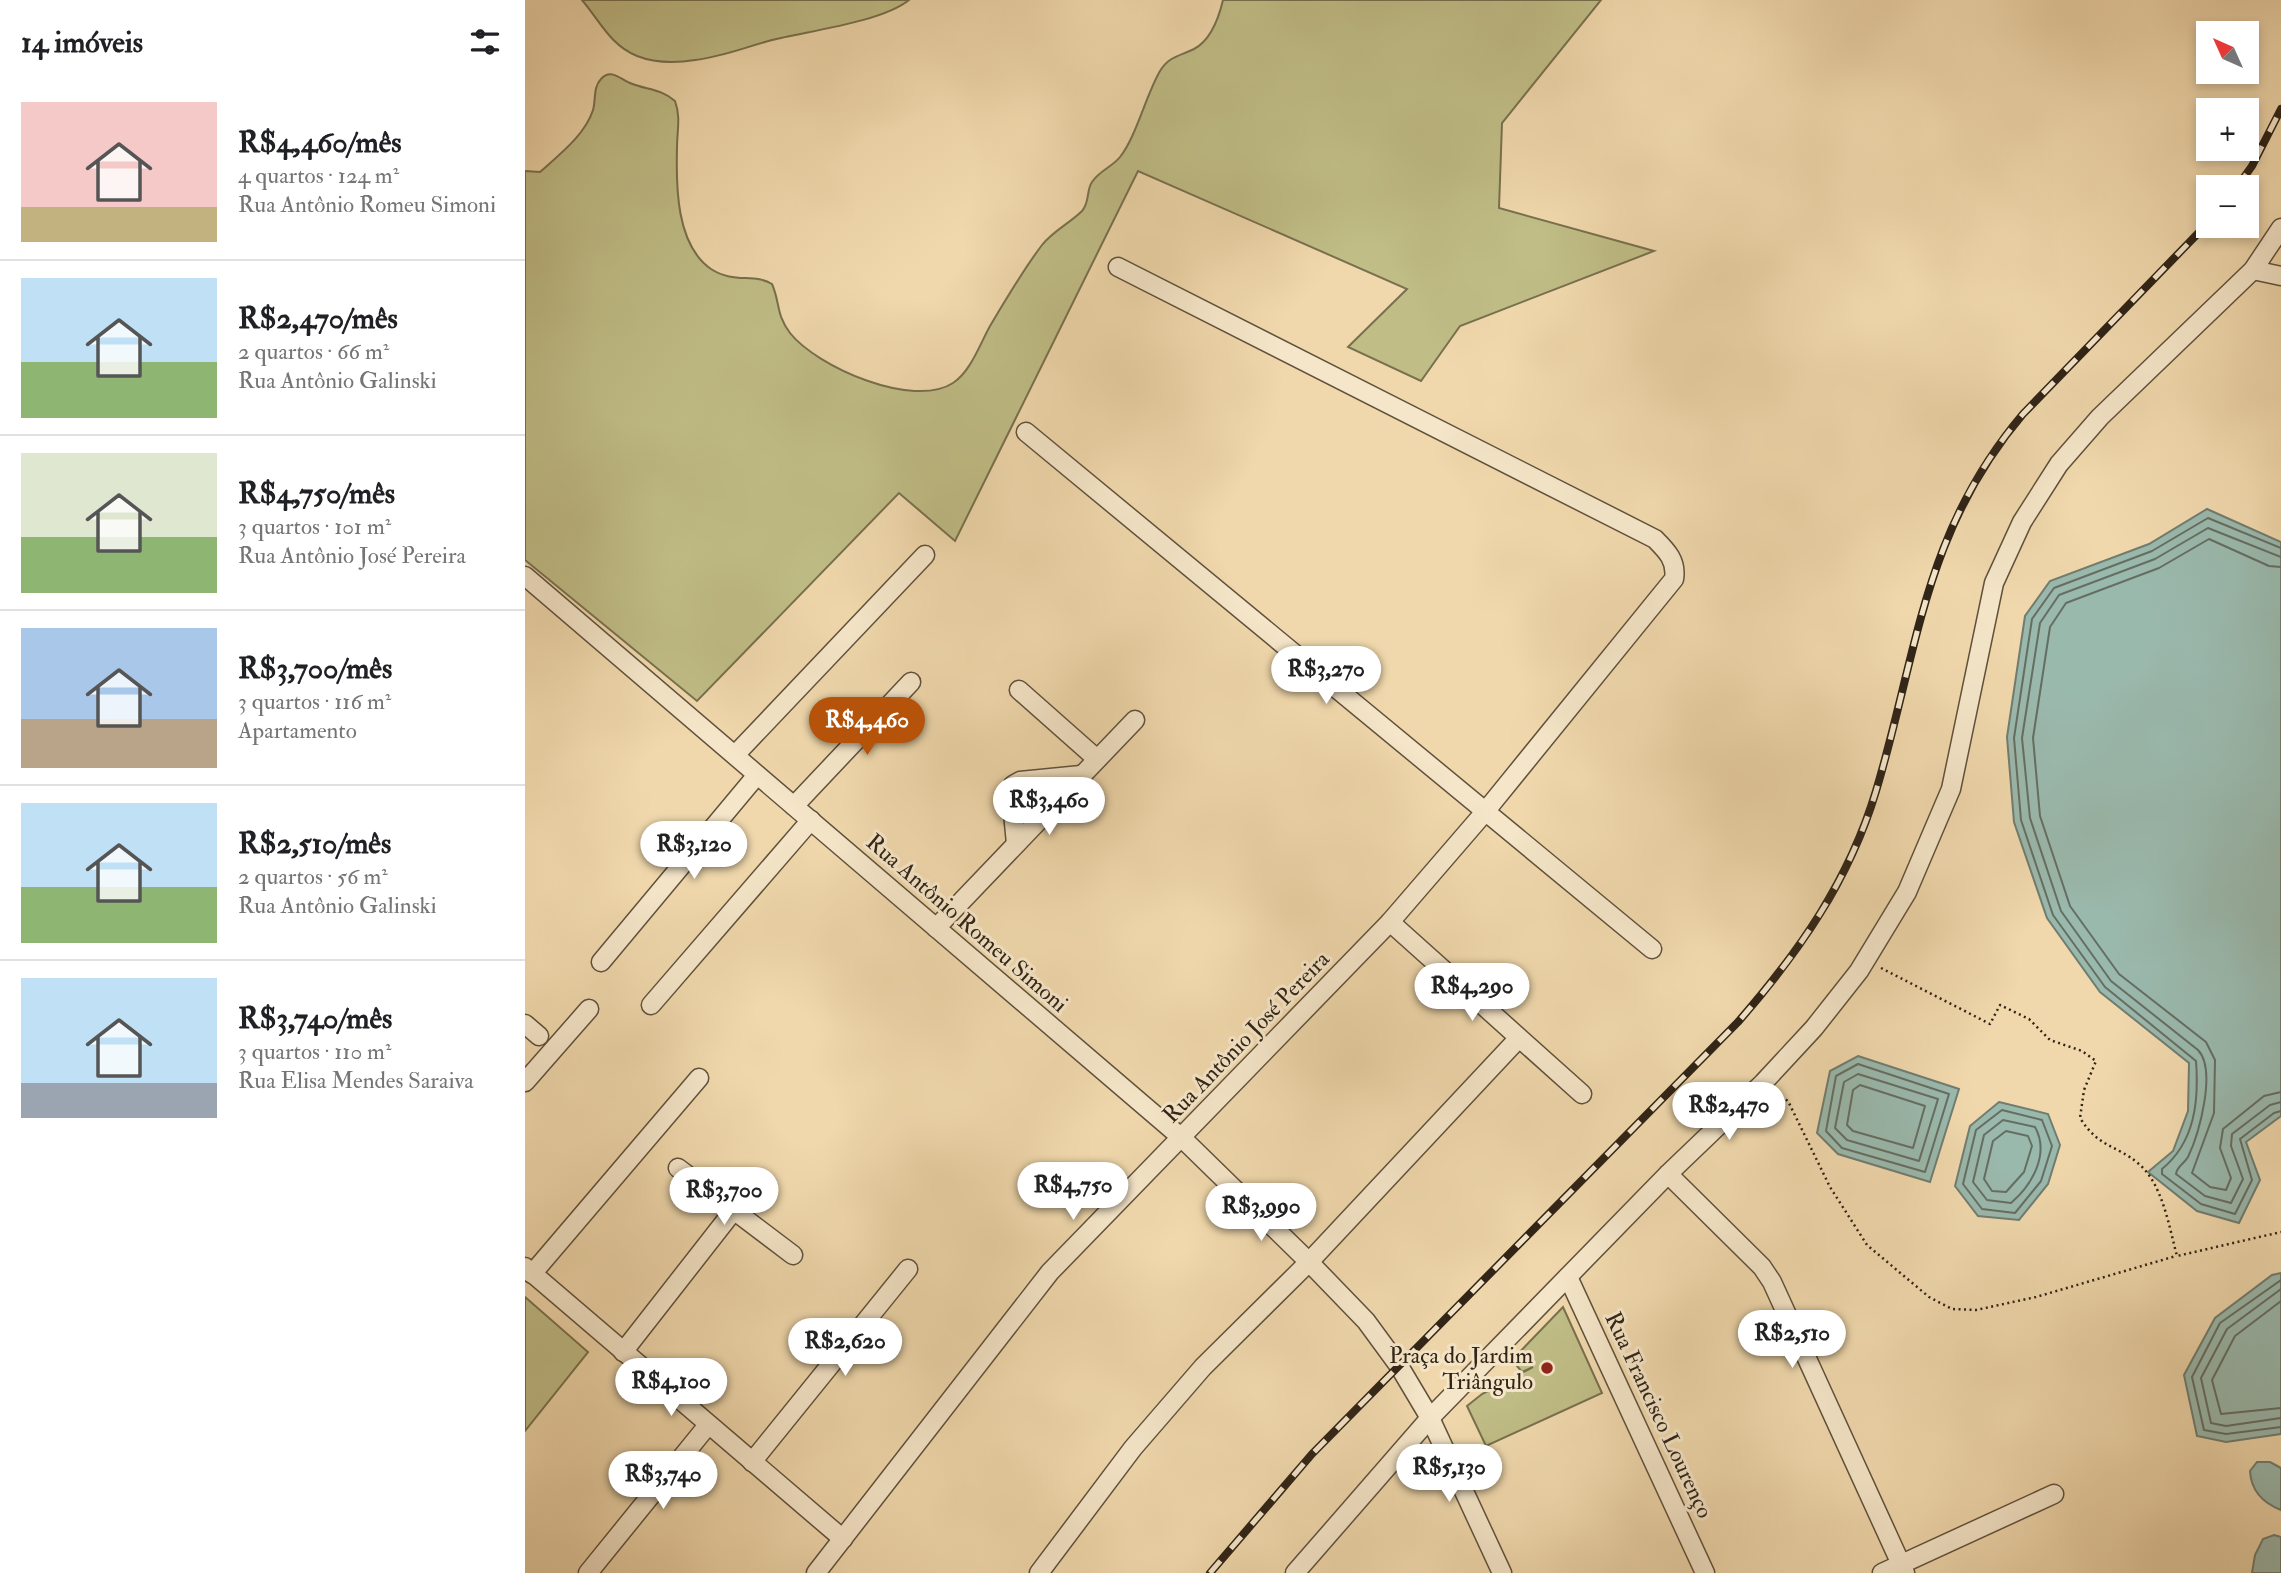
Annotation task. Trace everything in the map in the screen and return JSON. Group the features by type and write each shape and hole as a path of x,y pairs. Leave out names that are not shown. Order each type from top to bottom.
{"street":[{"path":"1296,1572 1430,1418 1668,1174 1763,1083 1814,1028 1866,960 1907,892 1951,789 1994,583 2022,522 2059,464 2101,416 2253,270 2281,228"},
{"name":"Rua Antônio José Pereira","path":"816,1573 1051,1272 1183,1139 1390,922 1484,813 1674,579 1676,569 1670,554 1655,539 1118,267"},
{"path":"2253,270 2281,276"},
{"path":"1026,432 1651,949"},
{"path":"735,755 925,555"},
{"name":"Rua Antônio Romeu Simoni","path":"525,576 1183,1139 1366,1321 1399,1366 1430,1418 1502,1573"},
{"path":"795,806 911,682"},
{"path":"1019,690 1097,759"},
{"path":"936,928 1135,720"},
{"path":"601,962 757,775"},
{"path":"1016,844 1011,792 1013,785 1020,781 1081,775"},
{"path":"651,1005 811,820"},
{"path":"1390,922 1582,1094"},
{"path":"525,1082 589,1009"},
{"path":"1039,1573 1133,1448 1177,1397 1518,1039"},
{"path":"699,1078 529,1270 843,1539"},
{"path":"678,1168 793,1255"},
{"path":"1668,1174 1762,1267 1772,1282 1903,1569"},
{"path":"623,1352 734,1210"},
{"path":"752,1462 908,1269"},
{"name":"Rua Francisco Lourenço","path":"1568,1277 1705,1573"},
{"path":"588,1573 708,1425"},
{"path":"1882,1573 1903,1569 2054,1493"}],"path":[{"path":"1866,960 1990,1024 2000,1005 2029,1019 2050,1040 2082,1051 2096,1061 2084,1090 2080,1118 2102,1144 2123,1152 2142,1167 2155,1186 2177,1256"},
{"path":"1763,1083 1788,1101 1830,1188 1867,1245 1929,1297 1952,1309 1976,1310 2036,1297 2177,1256 2281,1233"}],"shaded area":[{"path":"582,0 909,0 897,8 844,25 772,40 715,57 673,62 637,56 620,46"},
{"path":"1223,0 1601,0 1502,123 1499,208 1654,251 1460,326 1421,381 1348,347 1407,289 1138,171 955,541 899,493 697,701 525,560 525,171 540,172 578,136 593,110 597,86 601,79 608,74 616,75 675,101 678,118 678,197 685,230 699,258 719,274 758,279 772,284 780,314 790,333 821,359 843,371 891,388 936,390 953,383 965,372 1021,274 1051,235 1082,211 1092,182 1126,149 1163,66 1205,40 1217,21"},
{"path":"525,1297 588,1352 525,1431"},
{"name":"Praça do Jardim Triângulo","path":"1563,1307 1602,1393 1486,1446 1467,1406 1482,1394 1533,1367 1522,1372 1512,1360"}],"water":[{"path":"2207,509 2281,542 2281,1116 2246,1142 2260,1180 2239,1223 2197,1211 2148,1172 2173,1151 2188,1111 2189,1063 2100,992 2047,918 2014,822 2007,737 2025,616 2050,581 2149,544"},
{"path":"1858,1056 1959,1089 1930,1182 1838,1154 1817,1133 1830,1071"},
{"path":"1999,1102 2048,1114 2060,1145 2048,1184 2019,1220 1978,1216 1955,1186 1970,1126"},
{"path":"2281,1273 2281,1434 2226,1442 2197,1436 2184,1375 2215,1318 2272,1275"},
{"path":"2257,1462 2270,1462 2281,1468 2281,1510 2264,1500 2253,1484 2250,1471"},
{"path":"2274,1535 2281,1537 2281,1573 2252,1573 2255,1555 2263,1539"}],"railway":[{"path":"2246,175 2281,109"},
{"path":"1210,1573 1312,1454 1738,1022 1801,942 1837,885 1865,824 1928,594 1964,503 1990,458 2023,414 2196,235"}],"place":[{"name":"Praça do Jardim Triângulo","path":"1547,1368"}]}
